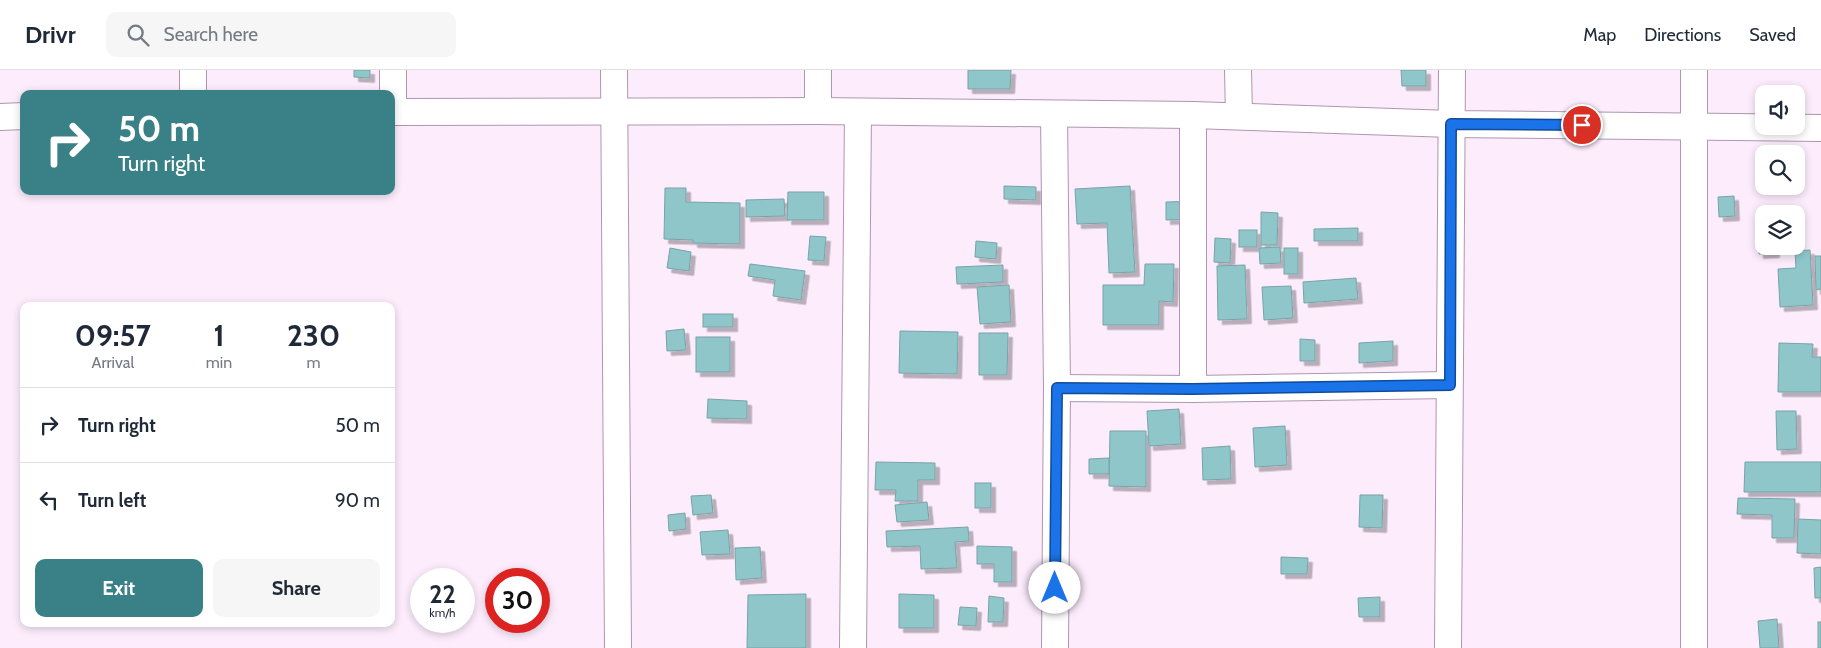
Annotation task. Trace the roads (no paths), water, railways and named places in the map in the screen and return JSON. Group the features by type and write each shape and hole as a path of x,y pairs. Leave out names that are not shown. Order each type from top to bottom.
{"street":[{"path":"193,70 193,90"},
{"path":"393,90 394,70"},
{"path":"614,70 618,648"},
{"path":"818,70 818,111"},
{"path":"1238,70 1239,116"},
{"path":"1448,648 1452,70"},
{"path":"1694,70 1694,648"},
{"path":"395,112 614,113 818,111 1193,115 1451,124 1821,128"},
{"path":"853,648 858,112"},
{"path":"1054,114 1057,388 1055,648"},
{"path":"1193,115 1193,389"},
{"path":"0,116 20,116"},
{"path":"1057,388 1193,389 1450,385"}]}
